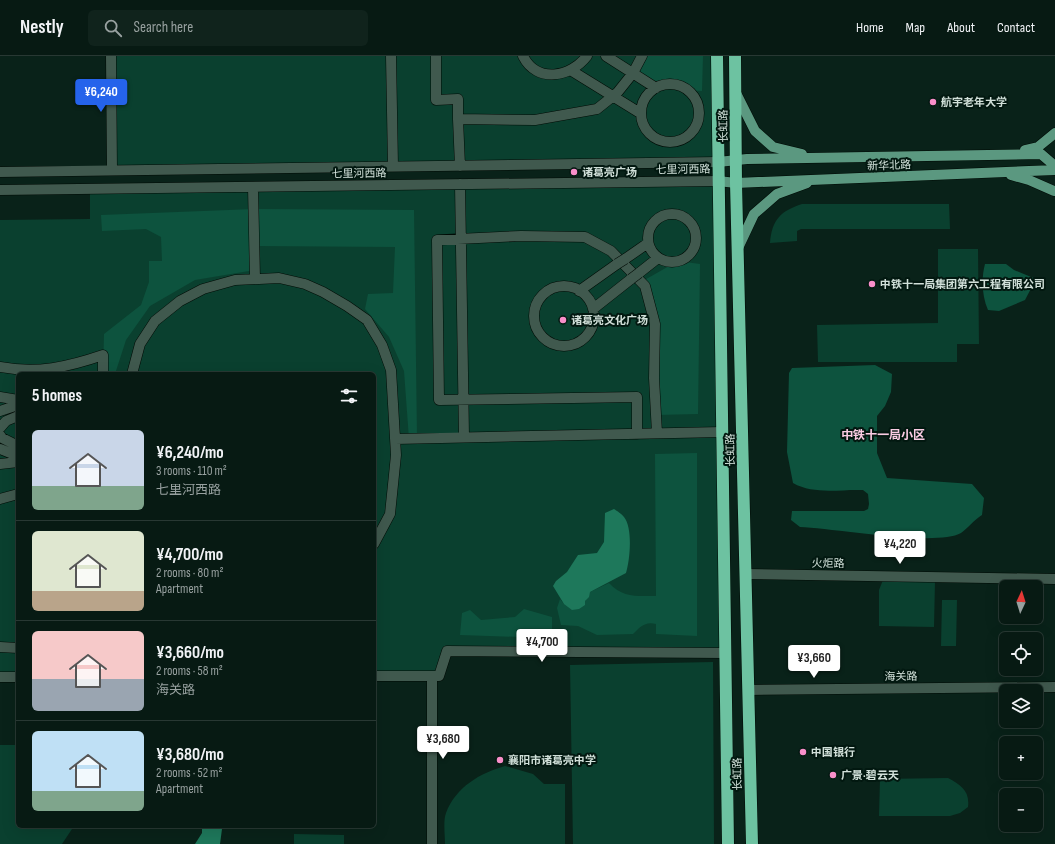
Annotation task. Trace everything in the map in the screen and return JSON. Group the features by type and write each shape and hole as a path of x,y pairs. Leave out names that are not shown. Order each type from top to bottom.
{"highway":[{"name":"长虹路","path":"717,56 728,844"},
{"name":"长虹路","path":"735,56 736,183 752,844"}],"main road":[{"path":"736,92 754,131 773,147 818,157"},
{"path":"1055,134 1029,171 1055,191"},
{"path":"992,154 1030,150 1038,147 1055,134"},
{"name":"新华北路","path":"718,162 737,159 1041,154"},
{"path":"1041,154 1055,166"},
{"name":"新华北路","path":"718,181 736,183 1055,170"},
{"path":"992,173 1018,177 1055,191"},
{"path":"738,248 754,214 777,194 818,180"}],"street":[{"path":"111,56 112,170"},
{"path":"391,56 393,166"},
{"path":"436,56 436,100 458,99 460,166"},
{"path":"523,56 531,66 539,72 550,74 560,74 572,71 587,56"},
{"path":"606,56 656,88"},
{"path":"458,119 535,120 561,117 597,109 613,96 633,73 642,56"},
{"path":"572,71 640,112"},
{"path":"670,84 679,86 693,96 699,111 696,126 692,132 685,138 676,142 662,142 648,133 642,125 640,112 645,98 656,88 670,84"},
{"name":"七里河西路","path":"0,172 718,162"},
{"name":"七里河西路","path":"0,190 718,181"},
{"path":"460,184 464,438"},
{"path":"253,187 255,279"},
{"path":"665,215 678,215 690,222 694,228 696,242 690,254 685,259 672,262 658,258 648,243 650,229 653,223 665,215"},
{"path":"637,434 636,397 439,400 437,240 520,236 585,238 611,251 645,286 655,324 654,378 657,433"},
{"path":"580,291 648,243"},
{"path":"593,309 658,258"},
{"path":"133,372 140,344 155,321 180,301 203,289 235,280 279,278 305,284 323,292 347,306 367,320 382,345 391,370 395,439 390,514 376,540"},
{"path":"565,286 580,291 590,302 593,309 594,317 589,332 578,342 571,345 555,344 548,341 538,330 535,323 535,307 543,294 557,287 565,286"},
{"path":"0,367 20,371 48,370 74,365 103,355 103,372"},
{"path":"0,397 16,400"},
{"path":"2,410 16,406"},
{"path":"2,410 16,410"},
{"path":"2,423 16,417"},
{"path":"2,423 16,423"},
{"path":"395,439 722,432"},
{"path":"2,439 16,439"},
{"path":"2,439 16,445"},
{"path":"2,451 16,450"},
{"path":"2,451 16,455"},
{"path":"0,464 16,462"},
{"path":"0,499 16,495"},
{"name":"火炬路","path":"745,574 1055,578"},
{"path":"0,647 16,648"},
{"path":"376,676 439,676 447,651 725,653"},
{"path":"432,676 432,844"},
{"path":"0,677 16,677"},
{"name":"海关路","path":"748,690 1055,687"}],"shaded area":[{"path":"111,56 717,56 718,162 112,170"},
{"path":"642,56 703,56 702,91 688,90 670,84 656,88 633,73"},
{"path":"718,181 725,653 447,651 439,676 376,675 376,372 16,372 16,674 0,674 0,220 90,219 90,184"},
{"path":"802,204 949,204 950,229 801,229 797,231 797,241 770,243 775,222 779,217 788,210"},
{"path":"254,209 414,210 417,438 409,439 404,371 389,337 365,309 368,294 393,293 395,247 255,246 255,270 195,280 150,306 126,340 116,372 103,372 104,334 141,305 149,282 149,261 162,261 161,237 146,229 102,231 101,215"},
{"path":"938,249 978,249 979,344 957,344 957,362 818,362 817,325 938,323"},
{"path":"678,261 700,264 698,414 656,415 655,324 641,282"},
{"path":"985,264 1006,264 1014,270 1036,279 1025,300 999,311 988,310 984,299 983,287"},
{"path":"875,365 892,374 891,392 885,406 877,416 877,453 887,478 972,484 984,498 982,515 961,533 948,537 908,538 800,527 791,520 792,511 864,511 868,509 869,504 868,494 863,490 827,491 801,487 793,483 787,452 789,373 792,368"},
{"path":"697,453 697,636 656,634 656,624 652,623 643,625 633,634 597,635 578,626 561,625 557,608 560,599 564,604 585,601 590,592 609,583 614,588 625,594 636,596 656,596 655,454"},
{"path":"614,509 624,517 629,529 629,560 626,573 590,592 589,597 585,601 585,605 579,609 572,610 564,604 553,586 556,581 567,572 578,555 597,553 604,542 605,513"},
{"path":"883,580 935,581 934,627 879,626 879,590"},
{"path":"942,600 957,600 956,646 941,646"},
{"path":"524,609 552,617 552,638 460,635 462,613 470,610 481,620 515,617"},
{"path":"713,662 714,844 573,844 570,665"},
{"path":"0,745 16,745 16,828 73,828 62,844 0,844"},
{"path":"505,766 533,774 544,784 565,784 565,844 445,844 445,816 450,804 456,796 470,782 478,777"},
{"path":"948,778 961,786 968,797 968,807 960,813 950,816 879,816 880,779"},
{"path":"202,828 221,828 220,844 195,844 202,833"},
{"path":"294,834 344,835 344,844 294,844"}],"place":[{"name":"航宇老年大学","path":"933,102"},
{"name":"诸葛亮广场","path":"574,172"},
{"name":"中铁十一局集团第六工程有限公司","path":"872,284"},
{"name":"诸葛亮文化广场","path":"563,320"},
{"name":"中国银行","path":"803,752"},
{"name":"襄阳市诸葛亮中学","path":"500,760"},
{"name":"广景·碧云天","path":"833,775"}],"district":[{"name":"中铁十一局小区","path":"883,435"}]}
